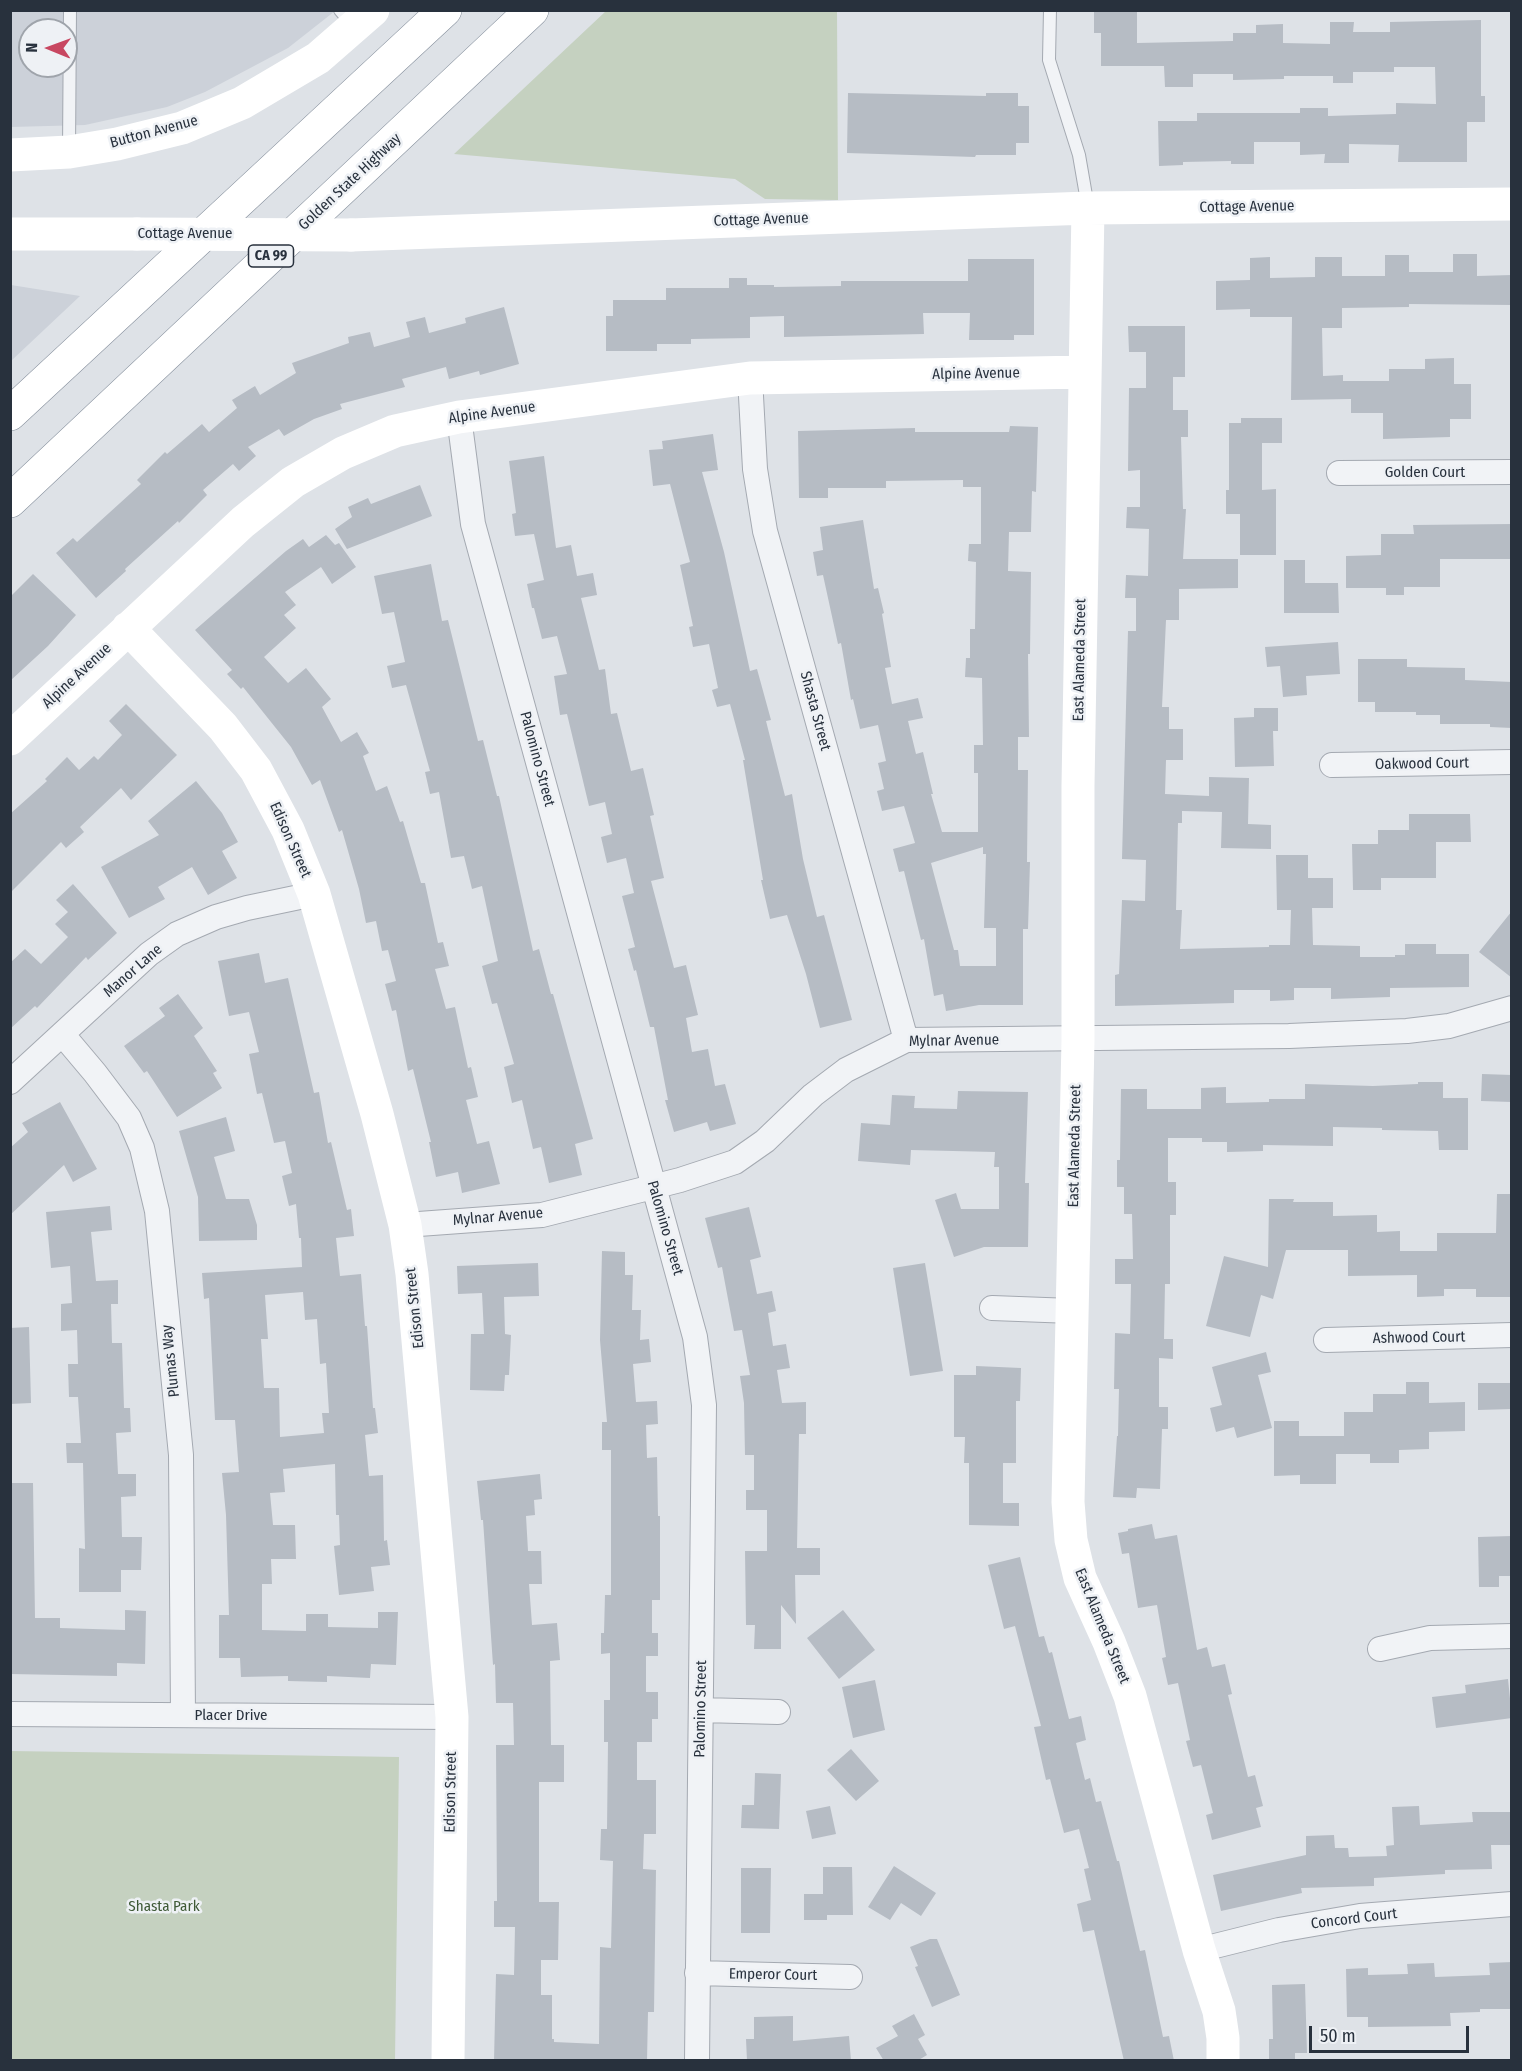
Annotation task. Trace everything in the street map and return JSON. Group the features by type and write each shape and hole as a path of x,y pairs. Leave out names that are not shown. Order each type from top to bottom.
{"main road":[{"path":"10,414 445,10"},
{"name":"Golden State Highway","path":"10,501 532,10"},
{"name":"Button Avenue","path":"10,155 69,152 117,144 182,128 242,103 318,58 356,16"},
{"name":"Cottage Avenue","path":"10,234 351,235 1088,208 1512,204"},
{"name":"East Alameda Street","path":"1088,208 1078,785 1078,1040 1068,1502 1071,1539 1080,1578 1130,1696 1199,1950 1219,2011 1223,2038 1223,2061"},
{"name":"Alpine Avenue","path":"10,739 243,522 293,483 343,453 395,431 459,417 750,378 1085,372"},
{"name":"Edison Street","path":"128,628 223,728 256,770 288,830 314,894 377,1114 405,1225 412,1274 452,1717 448,2061"}],"street":[{"name":"Shasta Street","path":"750,378 755,469 765,531 906,1040"},
{"name":"Palomino Street","path":"459,417 473,524 695,1337 704,1406 697,2061"},
{"name":"Golden Court","path":"1339,473 1512,472"},
{"name":"Oakwood Court","path":"1332,765 1512,762"},
{"name":"Manor Lane","path":"10,1082 149,954 177,934 216,917 314,894"},
{"name":"Mylnar Avenue","path":"405,1225 543,1215 654,1187 735,1162 765,1141 813,1095 846,1070 906,1040 1078,1040 1407,1031 1449,1026 1512,1008"},
{"name":"Plumas Way","path":"63,1035 129,1118 142,1148 156,1211 181,1455 183,1715"},
{"path":"992,1308 1072,1311"},
{"name":"Ashwood Court","path":"1326,1340 1512,1335"},
{"path":"1380,1649 1430,1638 1512,1635"},
{"path":"701,1710 778,1712"},
{"name":"Placer Drive","path":"10,1714 452,1717"},
{"name":"Concord Court","path":"1199,1950 1279,1930 1360,1916 1512,1904"},
{"name":"Emperor Court","path":"697,1973 850,1977"}],"lane":[{"path":"69,152 70,10"},
{"path":"1050,10 1049,60 1079,155 1088,208"}],"shaded area":[{"path":"10,11 335,11 288,48 205,92 167,107 85,125 11,127"},
{"path":"10,285 80,296 11,361"}],"green space":[{"path":"606,11 837,11 838,200 765,199 735,179 454,154"},
{"name":"Shasta Park","path":"11,1751 399,1757 395,2060 11,2060"}],"building":[{"path":"1094,10 1137,10 1137,43 1233,41 1233,33 1256,33 1256,25 1283,24 1283,43 1330,44 1330,22 1354,22 1353,32 1390,32 1390,22 1481,20 1481,96 1485,96 1485,122 1467,122 1467,162 1398,162 1399,145 1349,144 1349,163 1324,163 1325,154 1300,155 1300,142 1254,142 1254,164 1231,164 1231,161 1183,162 1183,165 1159,166 1158,121 1197,121 1197,113 1300,113 1300,108 1328,108 1328,116 1396,114 1396,103 1436,104 1435,67 1394,67 1394,72 1353,72 1353,83 1333,83 1333,76 1284,76 1284,79 1233,80 1233,74 1193,74 1193,87 1165,87 1164,66 1101,66 1101,33 1094,33"},
{"path":"848,93 986,96 986,93 1018,93 1018,106 1029,106 1029,143 1016,143 1016,155 976,155 975,157 847,153"},
{"path":"1453,254 1477,254 1477,276 1512,275 1512,305 1409,304 1409,307 1342,308 1342,328 1322,328 1323,376 1343,375 1343,381 1389,381 1389,369 1425,369 1425,359 1454,358 1454,384 1471,384 1471,419 1450,419 1450,437 1383,439 1383,413 1351,413 1351,399 1291,400 1292,317 1250,317 1250,309 1216,310 1216,281 1250,280 1250,258 1270,257 1270,278 1315,277 1315,257 1342,257 1342,276 1385,276 1385,255 1409,255 1409,272 1453,272"},
{"path":"968,259 1034,259 1034,335 1014,335 1014,340 969,340 970,313 923,313 924,334 784,337 784,316 750,317 750,338 691,339 691,344 657,344 657,351 606,351 606,316 613,316 613,300 666,300 666,288 729,288 729,278 747,278 747,285 774,285 774,287 841,286 841,281 968,281"},
{"path":"504,307 519,364 480,375 479,371 449,379 446,367 402,379 405,387 340,404 342,409 314,419 284,436 279,429 248,447 256,456 239,471 233,464 203,490 207,495 96,598 56,553 73,538 77,542 141,484 137,480 165,452 167,454 202,424 209,432 237,408 232,400 255,386 260,395 296,373 292,363 349,343 348,337 370,332 374,347 410,337 406,322 425,317 429,333 466,323 465,318"},
{"path":"1128,326 1185,326 1185,377 1173,377 1173,410 1188,410 1188,437 1181,437 1183,509 1186,509 1183,559 1238,559 1238,588 1179,589 1179,620 1166,620 1162,707 1169,707 1169,729 1183,729 1183,760 1166,760 1165,794 1209,796 1209,777 1249,778 1248,824 1271,825 1271,849 1221,848 1222,812 1182,811 1182,823 1178,823 1176,910 1182,910 1180,949 1290,945 1291,910 1277,910 1276,855 1308,855 1308,878 1333,878 1333,908 1312,908 1313,945 1360,946 1360,957 1395,957 1395,955 1405,955 1405,944 1436,944 1436,954 1469,954 1469,987 1390,988 1390,997 1331,999 1331,988 1294,988 1294,1000 1270,1001 1270,990 1234,990 1234,1003 1115,1006 1115,975 1119,974 1122,900 1145,901 1146,860 1122,859 1128,631 1136,631 1136,598 1125,598 1126,575 1148,576 1149,529 1126,528 1127,507 1140,507 1140,470 1128,471 1129,388 1146,388 1146,352 1129,352"},
{"path":"1241,418 1282,418 1282,443 1262,443 1262,490 1276,489 1276,555 1240,555 1240,514 1226,514 1226,490 1229,490 1229,423 1241,423"},
{"path":"1010,426 1038,427 1036,492 1032,491 1031,532 1009,532 1008,571 1031,572 1030,654 1028,654 1029,737 1018,737 1018,770 1028,770 1027,862 1030,862 1028,929 1023,929 1023,1005 979,1005 946,1011 943,994 934,996 924,939 921,940 904,871 899,872 893,849 915,843 904,806 882,811 877,791 884,789 878,763 886,761 878,725 860,729 853,699 851,700 841,643 838,644 823,575 817,576 813,552 823,550 820,527 863,520 874,589 878,588 884,613 882,614 891,667 885,668 892,704 918,698 923,718 908,721 916,754 923,752 933,794 931,794 942,832 978,832 978,773 974,773 974,745 983,745 982,678 965,677 966,658 970,658 970,629 975,629 976,562 968,561 969,544 981,544 981,487 963,487 963,480 886,481 886,488 828,488 828,498 799,498 798,431 915,428 915,432 1009,432","holes":["983,847 983,854 986,854 984,928 996,928 996,966 960,966 958,950 954,950 931,863"]},
{"path":"713,434 718,470 702,472 724,552 750,671 757,669 771,720 766,721 785,796 792,794 803,859 817,917 824,915 852,1020 820,1028 787,915 770,919 761,880 763,880 743,760 745,760 730,704 717,707 712,690 718,688 709,644 693,647 689,627 693,626 680,565 690,562 670,484 653,486 649,450 663,449 662,441"},
{"path":"544,456 556,548 571,545 577,576 593,573 597,595 581,598 599,670 605,669 611,714 617,713 631,771 643,768 654,815 650,816 664,878 651,881 674,968 686,965 698,1015 686,1018 692,1052 708,1049 715,1086 725,1084 736,1124 710,1131 707,1122 674,1132 665,1100 668,1100 654,1027 650,1027 636,970 634,971 628,949 635,947 622,896 634,893 626,858 607,863 601,837 612,834 605,802 589,806 567,714 560,715 554,676 567,674 557,636 542,639 534,608 532,608 527,584 544,580 534,534 515,536 512,514 516,513 509,461"},
{"path":"420,485 432,516 347,549 335,529 352,517 348,507 368,498 371,504"},
{"path":"1512,524 1512,559 1440,559 1440,587 1404,587 1404,595 1386,595 1386,588 1346,588 1346,556 1381,555 1381,534 1414,534 1413,525"},
{"path":"326,535 335,545 339,543 356,567 332,584 321,567 285,592 296,605 284,615 296,628 264,657 288,683 306,668 331,699 322,707 341,742 357,732 369,753 363,756 376,791 387,786 400,822 403,821 421,883 425,883 438,943 443,942 449,966 435,969 446,1009 455,1007 468,1068 471,1067 478,1097 466,1100 477,1144 489,1141 500,1184 462,1193 458,1172 436,1177 429,1142 431,1142 413,1069 408,1071 396,1010 392,1011 385,984 396,981 388,950 382,951 376,921 366,923 342,830 339,832 320,780 312,785 291,747 243,687 241,689 227,674 232,670 195,630 286,551 303,539 309,547"},
{"path":"1284,560 1305,560 1305,583 1338,583 1339,613 1284,613"},
{"path":"431,564 442,621 448,620 478,741 483,740 497,796 499,796 533,951 539,949 593,1139 575,1144 582,1175 549,1183 541,1147 533,1149 522,1100 512,1103 504,1067 514,1064 497,1003 492,1004 482,966 498,961 482,886 472,889 464,856 451,858 439,792 430,794 425,772 430,771 406,685 392,688 387,666 405,662 394,612 382,614 374,576"},
{"path":"33,574 76,615 48,646 10,681 10,597"},
{"path":"1338,642 1340,674 1306,676 1307,695 1283,697 1280,666 1267,667 1265,647"},
{"path":"1358,659 1407,659 1407,667 1465,668 1465,680 1512,682 1512,728 1490,727 1490,724 1440,724 1440,715 1416,715 1416,712 1375,712 1375,702 1358,702"},
{"path":"126,704 177,755 131,800 121,788 80,827 84,832 66,848 61,842 10,893 10,814 47,781 45,779 67,757 79,770 94,756 98,760 122,735 109,721"},
{"path":"1254,708 1278,708 1278,731 1273,731 1274,766 1235,767 1234,718 1254,717"},
{"path":"196,781 222,813 238,842 222,851 237,878 208,895 192,867 158,887 165,899 129,918 101,867 159,835 148,821"},
{"path":"1409,814 1470,814 1471,842 1436,842 1436,878 1381,878 1381,890 1353,890 1352,844 1378,844 1378,830 1409,830"},
{"path":"73,884 117,933 88,960 86,957 37,1008 35,1006 10,1029 10,963 25,949 41,964 68,937 55,924 68,912 56,900"},
{"path":"1512,911 1512,978 1479,952"},
{"path":"259,953 265,983 288,978 314,1093 319,1092 328,1143 331,1142 347,1210 351,1209 354,1236 336,1238 340,1276 361,1274 373,1408 375,1408 378,1433 365,1435 369,1476 383,1475 384,1541 387,1540 390,1565 371,1567 374,1591 339,1595 334,1546 340,1545 339,1515 336,1515 335,1464 283,1469 285,1492 270,1493 273,1525 295,1525 296,1559 271,1559 272,1584 262,1584 262,1630 306,1631 306,1614 328,1614 328,1627 378,1628 378,1612 398,1612 396,1665 371,1664 370,1678 327,1676 327,1682 288,1681 288,1676 241,1677 240,1658 219,1658 219,1615 229,1615 226,1515 222,1473 239,1472 235,1420 215,1420 209,1298 204,1299 202,1273 302,1267 296,1204 289,1206 282,1176 292,1173 285,1141 274,1143 262,1093 257,1094 249,1054 259,1052 249,1012 229,1016 218,961","holes":["303,1292 305,1320 317,1319 320,1364 326,1363 329,1413 322,1413 324,1433 280,1437 279,1388 264,1388 261,1339 268,1339 265,1295"]},
{"path":"178,994 203,1028 194,1036 217,1071 213,1073 222,1088 177,1117 147,1071 144,1073 124,1046 165,1016 159,1008"},
{"path":"1482,1074 1512,1075 1512,1102 1481,1101"},
{"path":"1418,1082 1443,1082 1443,1098 1468,1098 1468,1150 1439,1150 1438,1131 1382,1130 1382,1128 1333,1127 1333,1146 1263,1145 1263,1151 1227,1152 1227,1142 1202,1142 1202,1138 1168,1138 1168,1182 1176,1182 1176,1215 1170,1215 1170,1284 1165,1284 1164,1339 1173,1339 1173,1359 1159,1358 1159,1407 1168,1407 1168,1429 1162,1429 1160,1489 1137,1488 1136,1498 1113,1497 1119,1389 1114,1389 1115,1333 1130,1334 1131,1284 1115,1284 1115,1259 1133,1259 1132,1214 1124,1214 1124,1187 1117,1187 1117,1160 1120,1160 1121,1089 1147,1089 1147,1109 1201,1109 1201,1088 1226,1087 1226,1103 1269,1102 1269,1099 1305,1099 1305,1084 1373,1086 1418,1084"},
{"path":"958,1091 1028,1092 1025,1183 1029,1183 1028,1247 984,1247 954,1257 935,1200 956,1193 961,1209 999,1209 999,1167 994,1167 995,1152 911,1150 910,1165 858,1161 861,1123 890,1125 892,1095 915,1096 914,1108 957,1109"},
{"path":"60,1102 97,1169 73,1182 64,1165 10,1215 10,1148 28,1132 22,1123"},
{"path":"226,1117 235,1151 214,1157 226,1199 249,1199 257,1225 257,1240 199,1241 198,1197 179,1131"},
{"path":"1497,1194 1512,1194 1512,1297 1476,1297 1476,1289 1444,1289 1444,1296 1417,1297 1417,1275 1348,1276 1348,1250 1286,1250 1273,1299 1261,1295 1250,1337 1206,1326 1224,1256 1268,1267 1269,1199 1294,1199 1293,1202 1333,1202 1333,1216 1377,1215 1377,1232 1400,1231 1400,1251 1437,1251 1437,1233 1496,1233"},
{"path":"110,1206 112,1230 91,1232 96,1281 118,1280 118,1304 111,1304 112,1343 122,1343 124,1408 130,1408 131,1432 116,1433 118,1474 136,1474 136,1496 121,1497 122,1537 142,1537 141,1570 121,1570 121,1592 79,1592 79,1548 85,1549 83,1463 67,1463 66,1443 81,1443 78,1397 69,1397 68,1364 78,1364 77,1330 61,1331 61,1304 72,1303 70,1266 51,1268 46,1212"},
{"path":"749,1207 761,1257 750,1260 757,1294 772,1291 776,1311 768,1313 773,1346 786,1344 790,1368 777,1370 782,1403 806,1402 806,1434 799,1434 797,1548 820,1548 820,1575 795,1575 796,1624 781,1605 781,1649 754,1649 755,1625 746,1625 745,1551 767,1551 767,1510 746,1510 746,1490 754,1490 754,1455 745,1455 744,1403 740,1376 750,1375 742,1330 734,1331 722,1267 718,1268 705,1218"},
{"path":"602,1251 625,1252 625,1275 633,1275 632,1310 641,1310 640,1340 649,1339 651,1362 633,1364 636,1402 657,1401 658,1424 646,1425 647,1458 657,1457 660,1600 652,1600 652,1633 658,1633 658,1656 646,1656 646,1692 658,1692 658,1719 652,1719 652,1742 637,1742 637,1780 656,1780 656,1834 644,1834 643,1869 656,1870 654,2012 648,2012 647,2061 494,2061 496,1974 514,1975 515,1927 494,1927 494,1901 497,1901 496,1745 514,1745 513,1703 496,1703 483,1520 481,1520 477,1481 540,1474 542,1499 534,1500 535,1515 526,1516 528,1551 541,1551 542,1584 529,1584 532,1625 557,1623 560,1660 550,1661 551,1745 564,1745 564,1782 539,1782 539,1902 559,1902 558,1960 541,1960 541,1995 552,1995 552,2039 554,2042 599,2044 600,1947 611,1948 613,1861 600,1860 601,1829 607,1829 608,1742 604,1742 604,1700 610,1700 610,1653 601,1654 601,1633 604,1633 605,1595 611,1595 611,1450 602,1450 602,1422 607,1422 600,1340"},
{"path":"538,1263 539,1296 504,1297 505,1334 511,1335 509,1375 505,1375 504,1391 470,1390 471,1334 484,1334 482,1293 458,1294 457,1266"},
{"path":"925,1263 943,1371 910,1376 893,1268"},
{"path":"29,1327 31,1403 10,1404 10,1328"},
{"path":"1266,1352 1271,1372 1258,1375 1272,1428 1237,1438 1234,1427 1216,1432 1210,1408 1222,1405 1212,1367"},
{"path":"976,1366 1021,1368 1020,1401 1016,1401 1016,1463 1003,1463 1003,1503 1019,1503 1019,1526 969,1525 969,1463 964,1463 965,1437 954,1437 954,1375 976,1375"},
{"path":"1406,1382 1429,1382 1429,1403 1465,1402 1465,1431 1429,1432 1429,1449 1399,1450 1399,1463 1370,1463 1370,1454 1336,1454 1336,1484 1300,1484 1300,1475 1274,1476 1274,1421 1299,1421 1299,1436 1344,1436 1344,1412 1373,1412 1373,1394 1406,1394"},
{"path":"1478,1383 1512,1383 1512,1409 1478,1410"},
{"path":"10,1483 33,1483 35,1618 60,1618 60,1628 125,1630 125,1610 146,1611 145,1664 117,1663 117,1676 10,1674"},
{"path":"1152,1524 1155,1539 1177,1535 1197,1650 1207,1647 1212,1667 1225,1664 1232,1694 1228,1695 1248,1777 1255,1775 1263,1806 1256,1808 1261,1827 1212,1840 1206,1815 1213,1813 1201,1765 1193,1767 1186,1741 1190,1740 1178,1683 1168,1685 1162,1658 1166,1657 1157,1605 1138,1608 1129,1553 1122,1554 1118,1533"},
{"path":"1512,1536 1512,1576 1499,1576 1499,1587 1479,1587 1478,1537"},
{"path":"1020,1557 1039,1637 1044,1636 1049,1653 1052,1652 1069,1719 1081,1716 1086,1740 1076,1743 1085,1780 1090,1778 1096,1802 1101,1801 1117,1861 1119,1861 1140,1951 1145,1950 1163,2037 1169,2036 1174,2061 1124,2061 1094,1930 1083,1932 1077,1904 1091,1900 1084,1869 1089,1868 1079,1829 1064,1833 1050,1779 1046,1780 1034,1727 1041,1726 1015,1626 1004,1629 988,1565"},
{"path":"843,1610 875,1650 839,1679 807,1638"},
{"path":"1508,1679 1512,1718 1436,1728 1432,1697 1466,1693 1465,1685"},
{"path":"875,1680 885,1730 853,1738 842,1687"},
{"path":"851,1749 879,1781 856,1801 827,1770"},
{"path":"755,1773 781,1774 779,1829 741,1828 742,1805 754,1805"},
{"path":"830,1806 836,1834 812,1839 806,1811"},
{"path":"1419,1806 1420,1825 1473,1822 1472,1812 1512,1812 1512,1845 1491,1845 1492,1869 1445,1870 1445,1874 1374,1878 1374,1886 1301,1888 1302,1893 1221,1911 1213,1875 1306,1855 1306,1836 1334,1835 1335,1848 1348,1848 1349,1857 1387,1856 1386,1846 1394,1845 1392,1807"},
{"path":"894,1866 936,1893 921,1916 901,1903 890,1920 868,1907"},
{"path":"823,1867 852,1867 853,1915 827,1915 827,1920 804,1920 804,1894 823,1894"},
{"path":"741,1868 771,1868 770,1933 741,1933"},
{"path":"930,1939 937,1939 960,1995 932,2007 915,1967 918,1966 910,1947"},
{"path":"1512,1962 1512,2009 1480,2009 1480,2012 1450,2013 1451,2026 1368,2027 1368,2017 1347,2017 1346,1969 1368,1968 1368,1975 1408,1974 1407,1964 1434,1963 1435,1977 1490,1975 1489,1963"},
{"path":"1305,1984 1307,2053 1295,2053 1295,2061 1269,2061 1269,2039 1273,2039 1272,1985"},
{"path":"914,2014 925,2035 918,2039 927,2055 917,2061 884,2061 876,2048 898,2036 892,2026"},
{"path":"793,2016 793,2041 849,2036 851,2061 747,2061 746,2039 754,2039 754,2017"}]}
